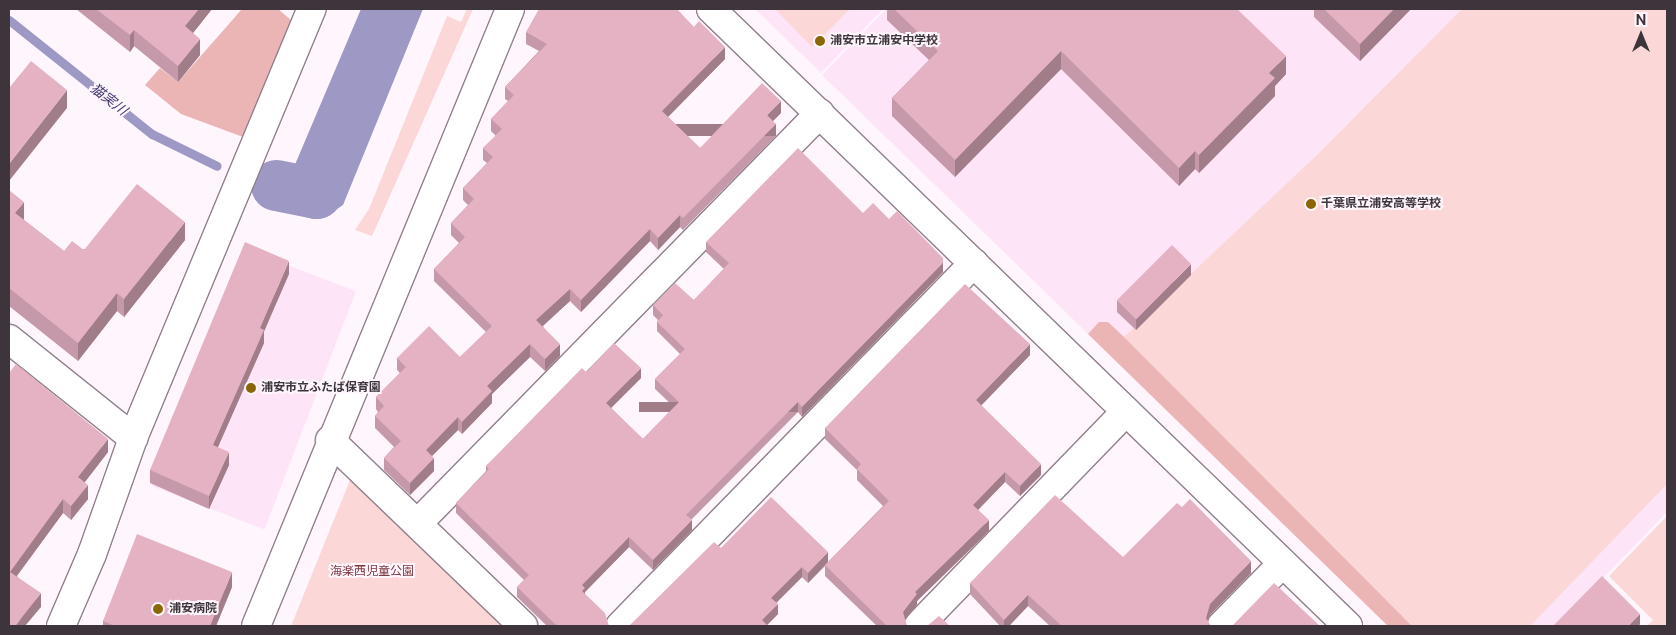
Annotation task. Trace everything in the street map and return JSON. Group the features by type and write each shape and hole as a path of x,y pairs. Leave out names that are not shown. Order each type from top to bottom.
{"street":[{"path":"61,626 92,554 133,438 312,9"},
{"path":"256,626 330,440 510,9"},
{"path":"711,9 1348,626"},
{"path":"418,523 820,113"},
{"path":"620,626 974,263"},
{"path":"9,340 133,438"},
{"path":"918,626 1126,411"},
{"path":"330,440 418,523 522,626"},
{"path":"1221,626 1283,563"}],"shaded area":[{"path":"242,9 278,9 291,20 243,137 181,114 145,85 160,68 178,82"},
{"path":"361,9 423,9 343,205 325,217 302,216 277,207"},
{"name":"浦安市立浦安中学校","path":"755,9 883,9 821,73"},
{"name":"千葉県立浦安高等学校","path":"886,9 1667,9 1667,512 1557,626 1388,626 822,75"},
{"name":"浦安市立ふたば保育園","path":"243,248 356,291 265,529 152,486"},
{"path":"1099,322 1108,322 1124,337 1412,626 1388,626 1088,334"}],"green space":[{"path":"467,9 473,9 372,236 355,230 369,209 447,16 461,22"},
{"path":"775,9 850,9 812,47"},
{"name":"千葉県立浦安高等学校","path":"1462,9 1667,9 1667,484 1530,626 1412,626 1124,337 1317,155"},
{"name":"海楽西児童公園","path":"352,475 506,626 291,626"},
{"path":"1667,516 1667,626 1647,626 1653,620 1609,576"}],"building":[{"path":"96,9 199,9 185,26 200,39 178,66 134,30 130,35"},
{"path":"539,9 677,9 694,27 699,21 725,47 662,111 700,148 762,83 781,101 767,115 776,124 683,218 680,215 658,238 650,229 581,300 570,289 536,320 560,344 545,359 530,344 487,386 492,391 462,422 458,417 426,450 434,458 410,483 384,458 401,441 375,416 384,406 376,397 406,367 397,358 429,326 460,357 492,326 434,269 465,237 451,223 474,199 463,188 493,157 483,148 502,129 491,119 514,95 505,87 547,44 526,32"},
{"path":"894,9 1237,9 1286,56 1269,73 1275,78 1199,155 1195,151 1179,168 1061,51 955,160 892,98 938,51"},
{"path":"1324,9 1394,9 1360,44"},
{"path":"31,61 67,90 9,164 9,88"},
{"path":"798,148 863,213 873,203 889,219 897,211 943,258 943,263 802,407 798,402 686,515 692,520 653,560 629,537 582,585 585,588 582,591 605,613 609,626 557,626 517,587 529,575 456,503 489,469 486,466 582,368 586,372 614,343 641,368 606,403 643,439 679,402 655,379 685,349 657,322 663,315 653,305 675,283 694,300 729,263 706,242"},
{"path":"137,184 185,222 124,299 117,293 78,343 9,288 9,190 24,202 15,213 64,251 72,241 84,250"},
{"path":"245,242 289,261 260,328 264,330 213,445 229,452 209,496 150,470"},
{"path":"1172,245 1191,264 1136,319 1117,300"},
{"path":"965,284 1030,344 976,400 1041,464 1020,486 1005,472 973,505 989,520 915,592 917,594 903,612 907,626 887,626 825,565 889,501 857,469 861,464 825,428"},
{"path":"16,364 108,439 78,477 88,485 71,506 63,499 10,572 41,593 15,626 9,626 9,373"},
{"path":"1055,495 1123,557 1177,503 1182,507 1190,499 1251,561 1210,604 1206,618 1211,626 1062,626 1028,595 1004,620 970,583"},
{"path":"771,497 828,552 808,573 802,567 771,598 778,604 762,620 768,626 629,626 714,542 721,548"},
{"path":"137,534 232,572 210,626 115,626 103,621"},
{"path":"1602,576 1640,614 1628,626 1553,626"},
{"path":"1274,583 1320,626 1232,626"},
{"path":"939,616 950,626 927,626"}],"waterway":[{"name":"猫実川","path":"9,20 152,134 217,166"},
{"name":"猫実川","path":"276,185 316,193 332,156"}],"place":[{"name":"浦安市立浦安中学校","path":"820,41"},
{"name":"千葉県立浦安高等学校","path":"1311,204"},
{"name":"浦安市立ふたば保育園","path":"251,388"},
{"name":"浦安病院","path":"158,609"}]}
